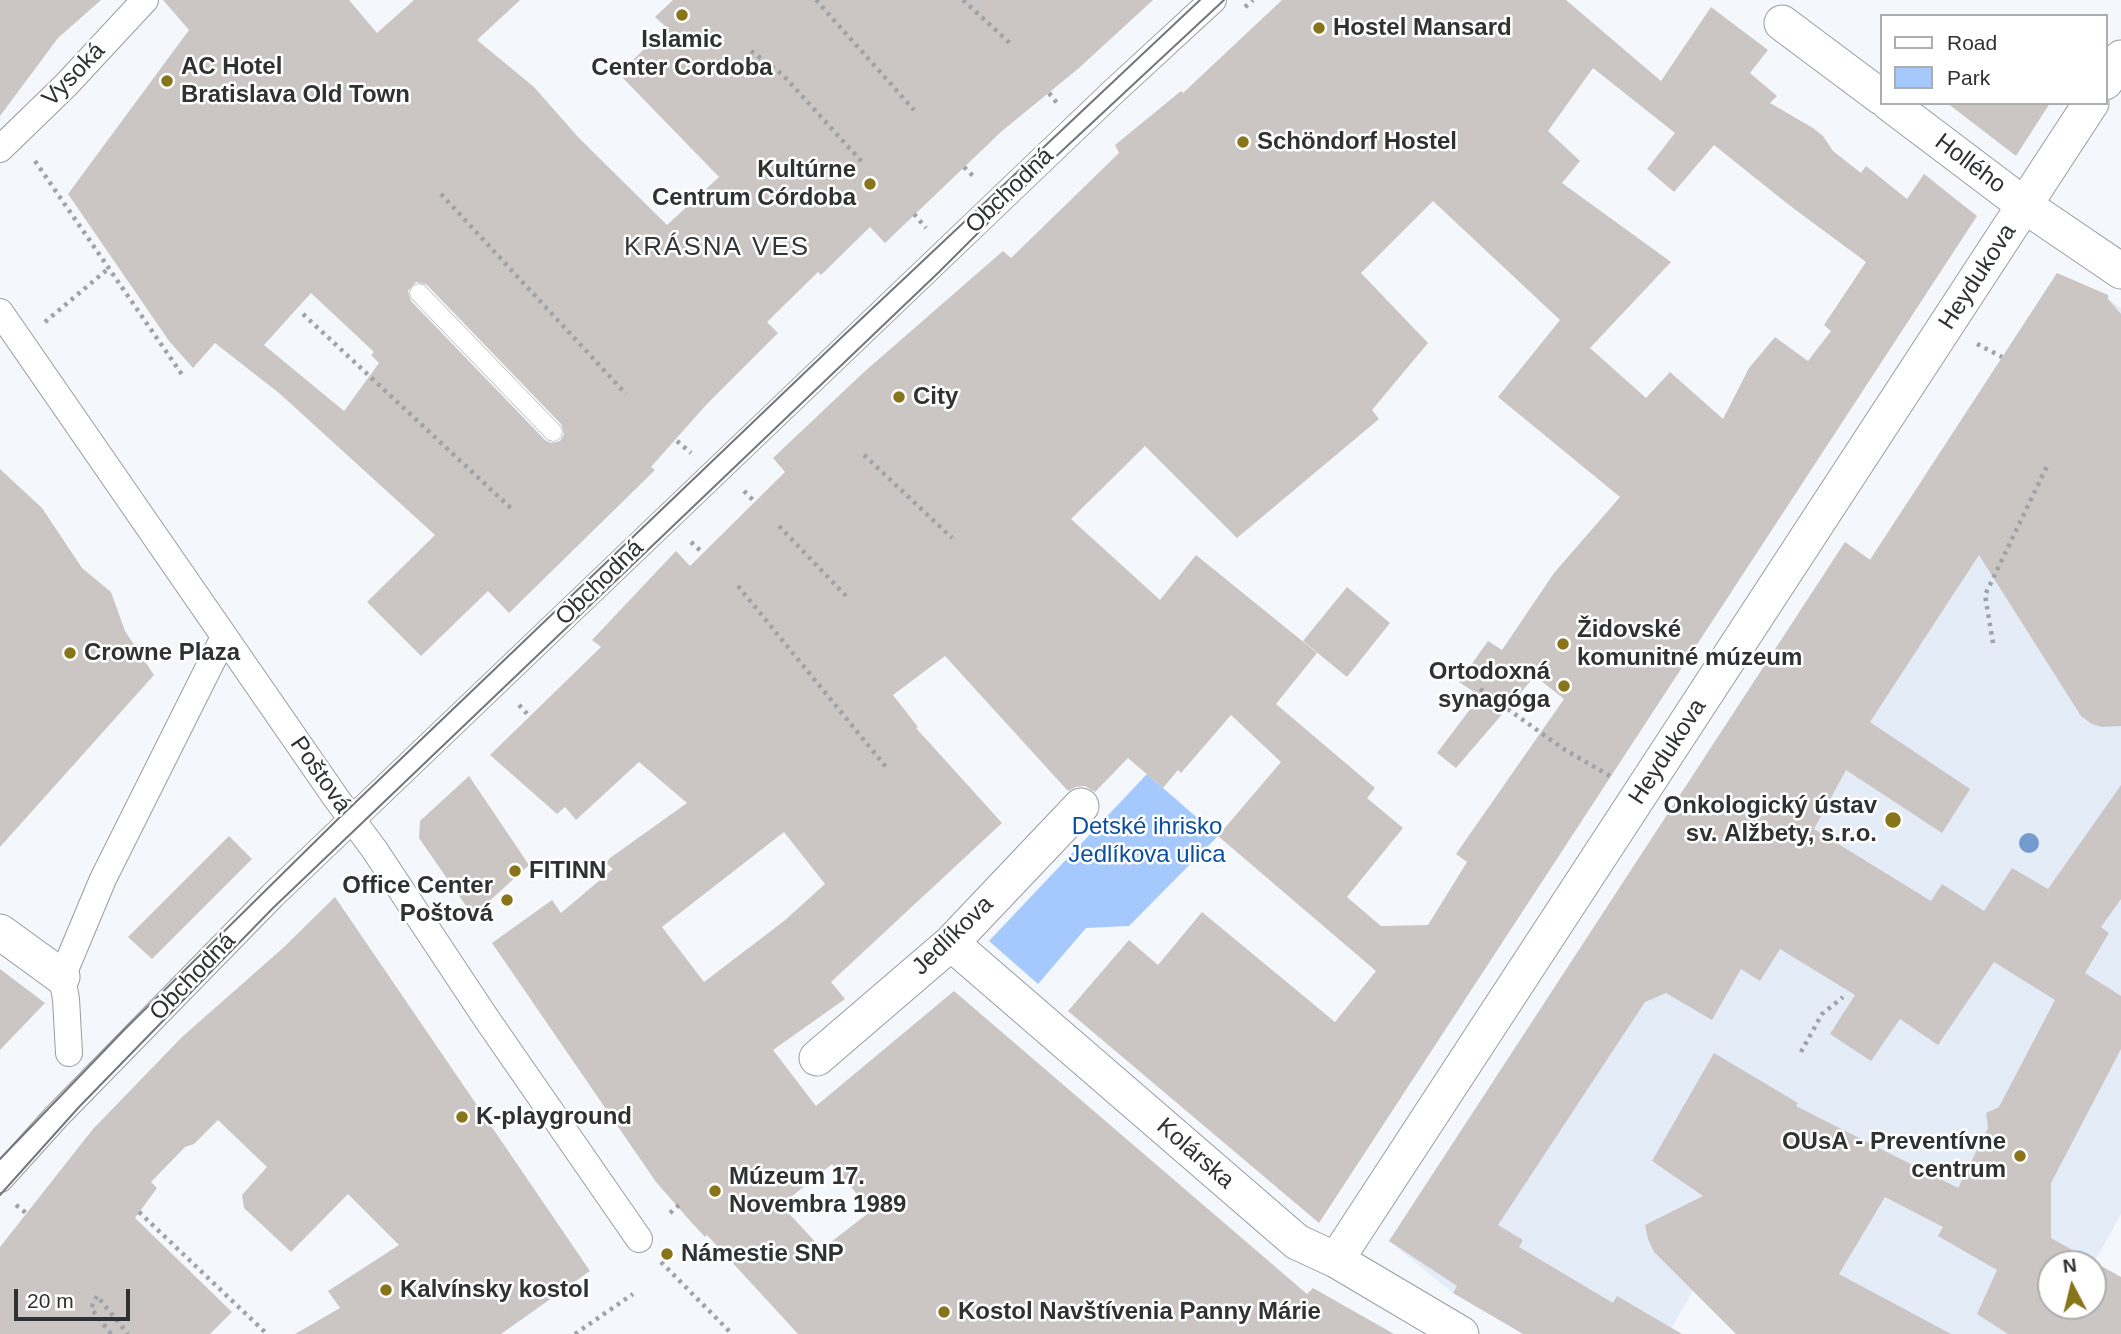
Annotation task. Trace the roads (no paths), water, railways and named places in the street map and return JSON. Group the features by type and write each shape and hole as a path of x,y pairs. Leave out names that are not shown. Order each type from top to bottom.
{"street":[{"name":"Vysoká","path":"8,141 66,85 145,0"},
{"name":"Obchodná","path":"0,1179 64,1109 273,895 1112,93 1213,0"},
{"path":"1782,23 1880,96"},
{"path":"2107,79 2121,58"},
{"name":"Hollého","path":"1892,105 2025,205 2121,271"},
{"name":"Heydukova","path":"1336,1259 2090,105"},
{"name":"Poštová","path":"0,312 374,849 486,1018 639,1239"},
{"path":"69,1053 62,977 103,879 224,637"},
{"name":"Jedlíkova","path":"817,1058 951,943 1081,806"},
{"path":"0,932 62,977"},
{"name":"Kolárska","path":"951,943 1297,1242 1336,1259 1461,1334"}],"lane":[{"path":"419,293 553,432"}],"tram line":[{"path":"0,1159 125,1029 337,820 842,337 1200,0"},
{"path":"0,1195 79,1107 273,908 939,272 1036,175 1224,0"}],"place":[{"name":"Islamic Center Cordoba","path":"682,15"},
{"name":"Hostel Mansard","path":"1319,28"},
{"name":"AC Hotel Bratislava Old Town","path":"167,81"},
{"name":"Schöndorf Hostel","path":"1243,142"},
{"name":"Kultúrne Centrum Córdoba","path":"870,184"},
{"name":"City","path":"899,397"},
{"name":"Židovské komunitné múzeum","path":"1563,644"},
{"name":"Crowne Plaza","path":"70,653"},
{"name":"Ortodoxná synagóga","path":"1564,686"},
{"name":"Onkologický ústav sv. Alžbety, s.r.o.","path":"1893,820"},
{"name":"FITINN","path":"515,871"},
{"name":"Office Center Poštová","path":"507,900"},
{"name":"K-playground","path":"462,1117"},
{"name":"OUsA - Preventívne centrum","path":"2020,1156"},
{"name":"Múzeum 17. Novembra 1989","path":"715,1191"},
{"name":"Námestie SNP","path":"667,1254"},
{"name":"Kalvínsky kostol","path":"386,1290"},
{"name":"Kostol Navštívenia Panny Márie","path":"944,1312"}],"district":[{"name":"KRÁSNA VES","path":"717,248"}],"park label":[{"name":"Detské ihrisko Jedlíkova ulica","path":"1147,841"}]}
